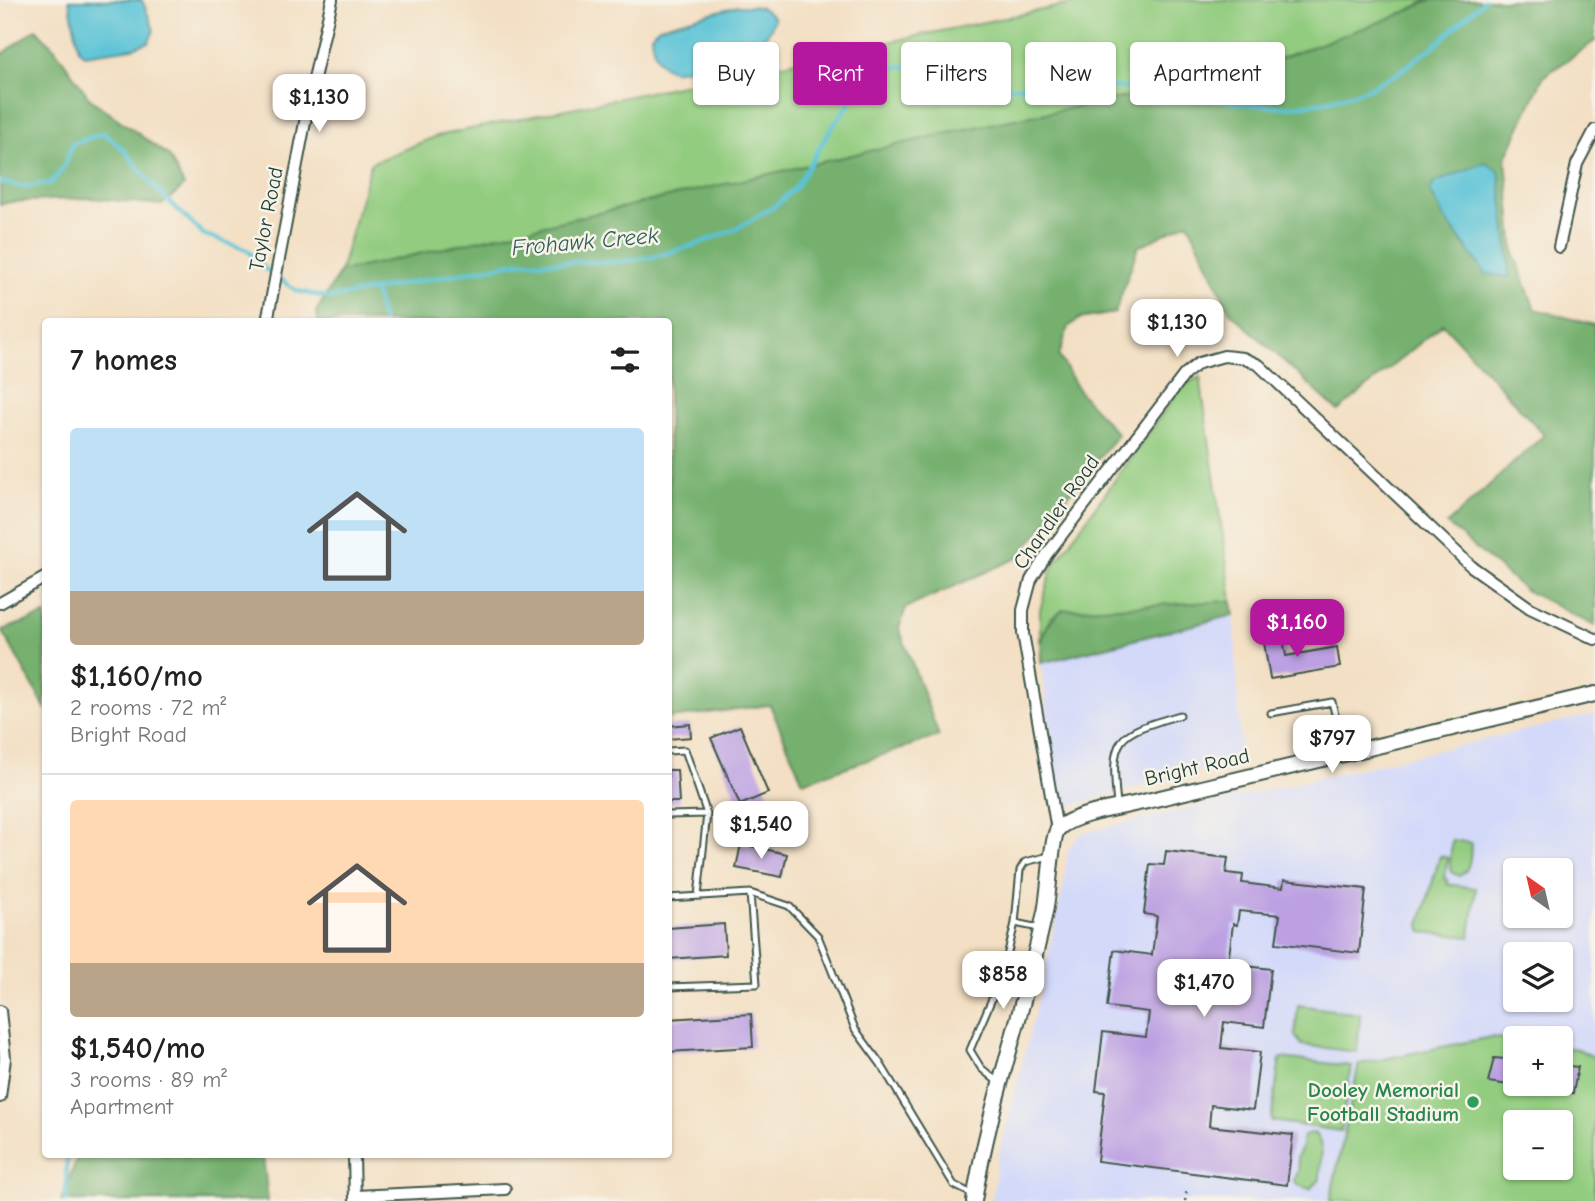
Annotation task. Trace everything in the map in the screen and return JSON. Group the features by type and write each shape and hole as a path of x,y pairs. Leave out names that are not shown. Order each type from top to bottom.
{"street":[{"name":"Taylor Road","path":"268,318 332,0"},
{"path":"1559,247 1577,164 1595,130"},
{"name":"Chandler Road","path":"975,1198 1042,929 1050,888 1053,839 1057,830 1023,633 1026,598 1031,580 1047,554 1185,374 1208,359 1234,356 1259,365 1471,566 1530,608 1595,639"},
{"path":"0,603 42,579"},
{"name":"Bright Road","path":"1057,830 1070,821 1118,808 1595,694"},
{"path":"0,1011 5,1058 0,1097"},
{"path":"354,1158 355,1198 505,1189"}],"lane":[{"path":"1271,713 1332,702 1345,754"},
{"path":"1118,808 1114,761 1125,736 1135,728 1180,715"},
{"path":"672,751 685,750 706,814 698,897"},
{"path":"672,815 706,814"},
{"path":"1001,1085 981,1068 970,1050 1003,973 1015,923 1020,870 1025,862 1052,856"},
{"path":"672,987 757,984 750,893"},
{"path":"672,898 750,893 789,906 818,936 855,1029 880,1063 954,1185 975,1198"},
{"path":"1015,923 1042,929"}],"path":[{"path":"1185,1201 1187,1189"}],"shaded area":[{"path":"1234,615 1241,759 1065,807 1059,803 1041,663"},
{"path":"1595,714 1595,1201 992,1201 997,1162 1039,997 1064,883 1068,849 1082,833"}],"green space":[{"path":"1090,0 1430,0 1399,15 1285,57 1285,42 1130,42 1130,96 1116,99 1116,42 1025,42 1025,105 1086,105 966,129 340,272 371,163 437,136 693,83 693,105 779,105 779,65 793,62 793,105 887,105 887,42"},
{"path":"1430,0 1595,0 1595,41 1543,77 1506,158 1514,254 1535,309 1595,325 1595,626 1525,590 1447,524 1544,435 1443,324 1338,411 1230,312 1188,222 1138,247 1115,313 1079,319 1068,327 1059,356 1081,394 1118,434 1017,558 906,608 899,628 939,736 803,782 770,705 672,718 672,318 318,318 316,312 340,272 966,129 1086,105 1116,105 1116,99 1130,96 1130,105 1285,105 1285,57 1399,15"},
{"path":"36,29 55,49 90,99 169,156 184,186 162,205 90,198 10,202 0,205 0,56"},
{"path":"1200,377 1232,601 1063,610 1050,618 1040,643 1040,610 1053,566 1183,385"},
{"path":"1232,601 1234,615 1041,663 1044,633 1051,621 1063,610"},
{"path":"42,616 42,703 2,630"},
{"path":"1452,840 1471,843 1468,866 1459,876 1452,872 1450,863"},
{"path":"1440,856 1448,858 1444,879 1448,880 1447,884 1476,888 1470,937 1422,932 1420,925"},
{"path":"1298,1005 1360,1014 1357,1052 1302,1045 1295,1036"},
{"name":"Dooley Memorial Football Stadium","path":"1491,1037 1503,1039 1503,1096 1573,1096 1573,1048 1595,1058 1595,1201 1330,1201 1359,1064"},
{"path":"1280,1058 1351,1066 1341,1131 1271,1121"},
{"path":"1314,1133 1321,1149 1320,1179 1310,1189 1298,1185 1294,1180 1299,1169 1297,1157 1302,1147 1302,1139 1307,1134"},
{"path":"77,1158 263,1158 268,1201 61,1201"}],"water":[{"path":"69,0 142,0 154,30 149,42 133,48 84,55 79,50"},
{"path":"737,6 762,8 774,18 769,31 754,42 693,42 693,66 679,70 663,65 654,51 651,35 659,27"},
{"path":"1485,162 1499,170 1509,277 1486,274 1443,216 1430,191 1434,183"}],"building":[{"path":"1282,633 1286,656 1337,647 1340,667 1270,679 1263,636"},
{"path":"690,724 691,737 672,739 672,726"},
{"path":"740,726 768,793 740,805 711,738"},
{"path":"672,770 677,770 679,802 672,802"},
{"path":"741,844 787,854 782,877 736,868"},
{"path":"1166,851 1228,858 1226,873 1243,875 1242,883 1283,888 1284,880 1366,889 1359,953 1276,943 1280,915 1239,911 1237,925 1233,924 1228,964 1271,969 1264,1027 1224,1022 1221,1048 1260,1052 1253,1110 1211,1105 1209,1126 1293,1135 1287,1185 1097,1161 1105,1092 1096,1091 1103,1032 1146,1037 1149,1012 1107,1007 1114,950 1152,955 1157,916 1144,914 1150,864 1164,865"},
{"path":"724,924 726,955 672,959 672,928"},
{"path":"751,1014 753,1047 672,1052 672,1019"},
{"path":"1494,1058 1503,1059 1503,1084 1488,1082"},
{"path":"1573,1066 1578,1067 1573,1093"}],"waterway":[{"name":"Frohawk Creek","path":"0,182 24,187 51,183 65,165 72,144 104,133 123,149 157,190 203,234 247,250 264,268 297,291 330,298 519,262 615,262 654,257 736,229 775,206 796,187 830,130 864,84 883,70 902,66 999,87 1096,85 1287,107 1324,102 1365,90 1399,72 1439,42 1484,0"},
{"path":"374,289 382,318"},
{"path":"66,1201 67,1158"}],"place":[{"name":"Dooley Memorial Football Stadium","path":"1473,1102"}]}
